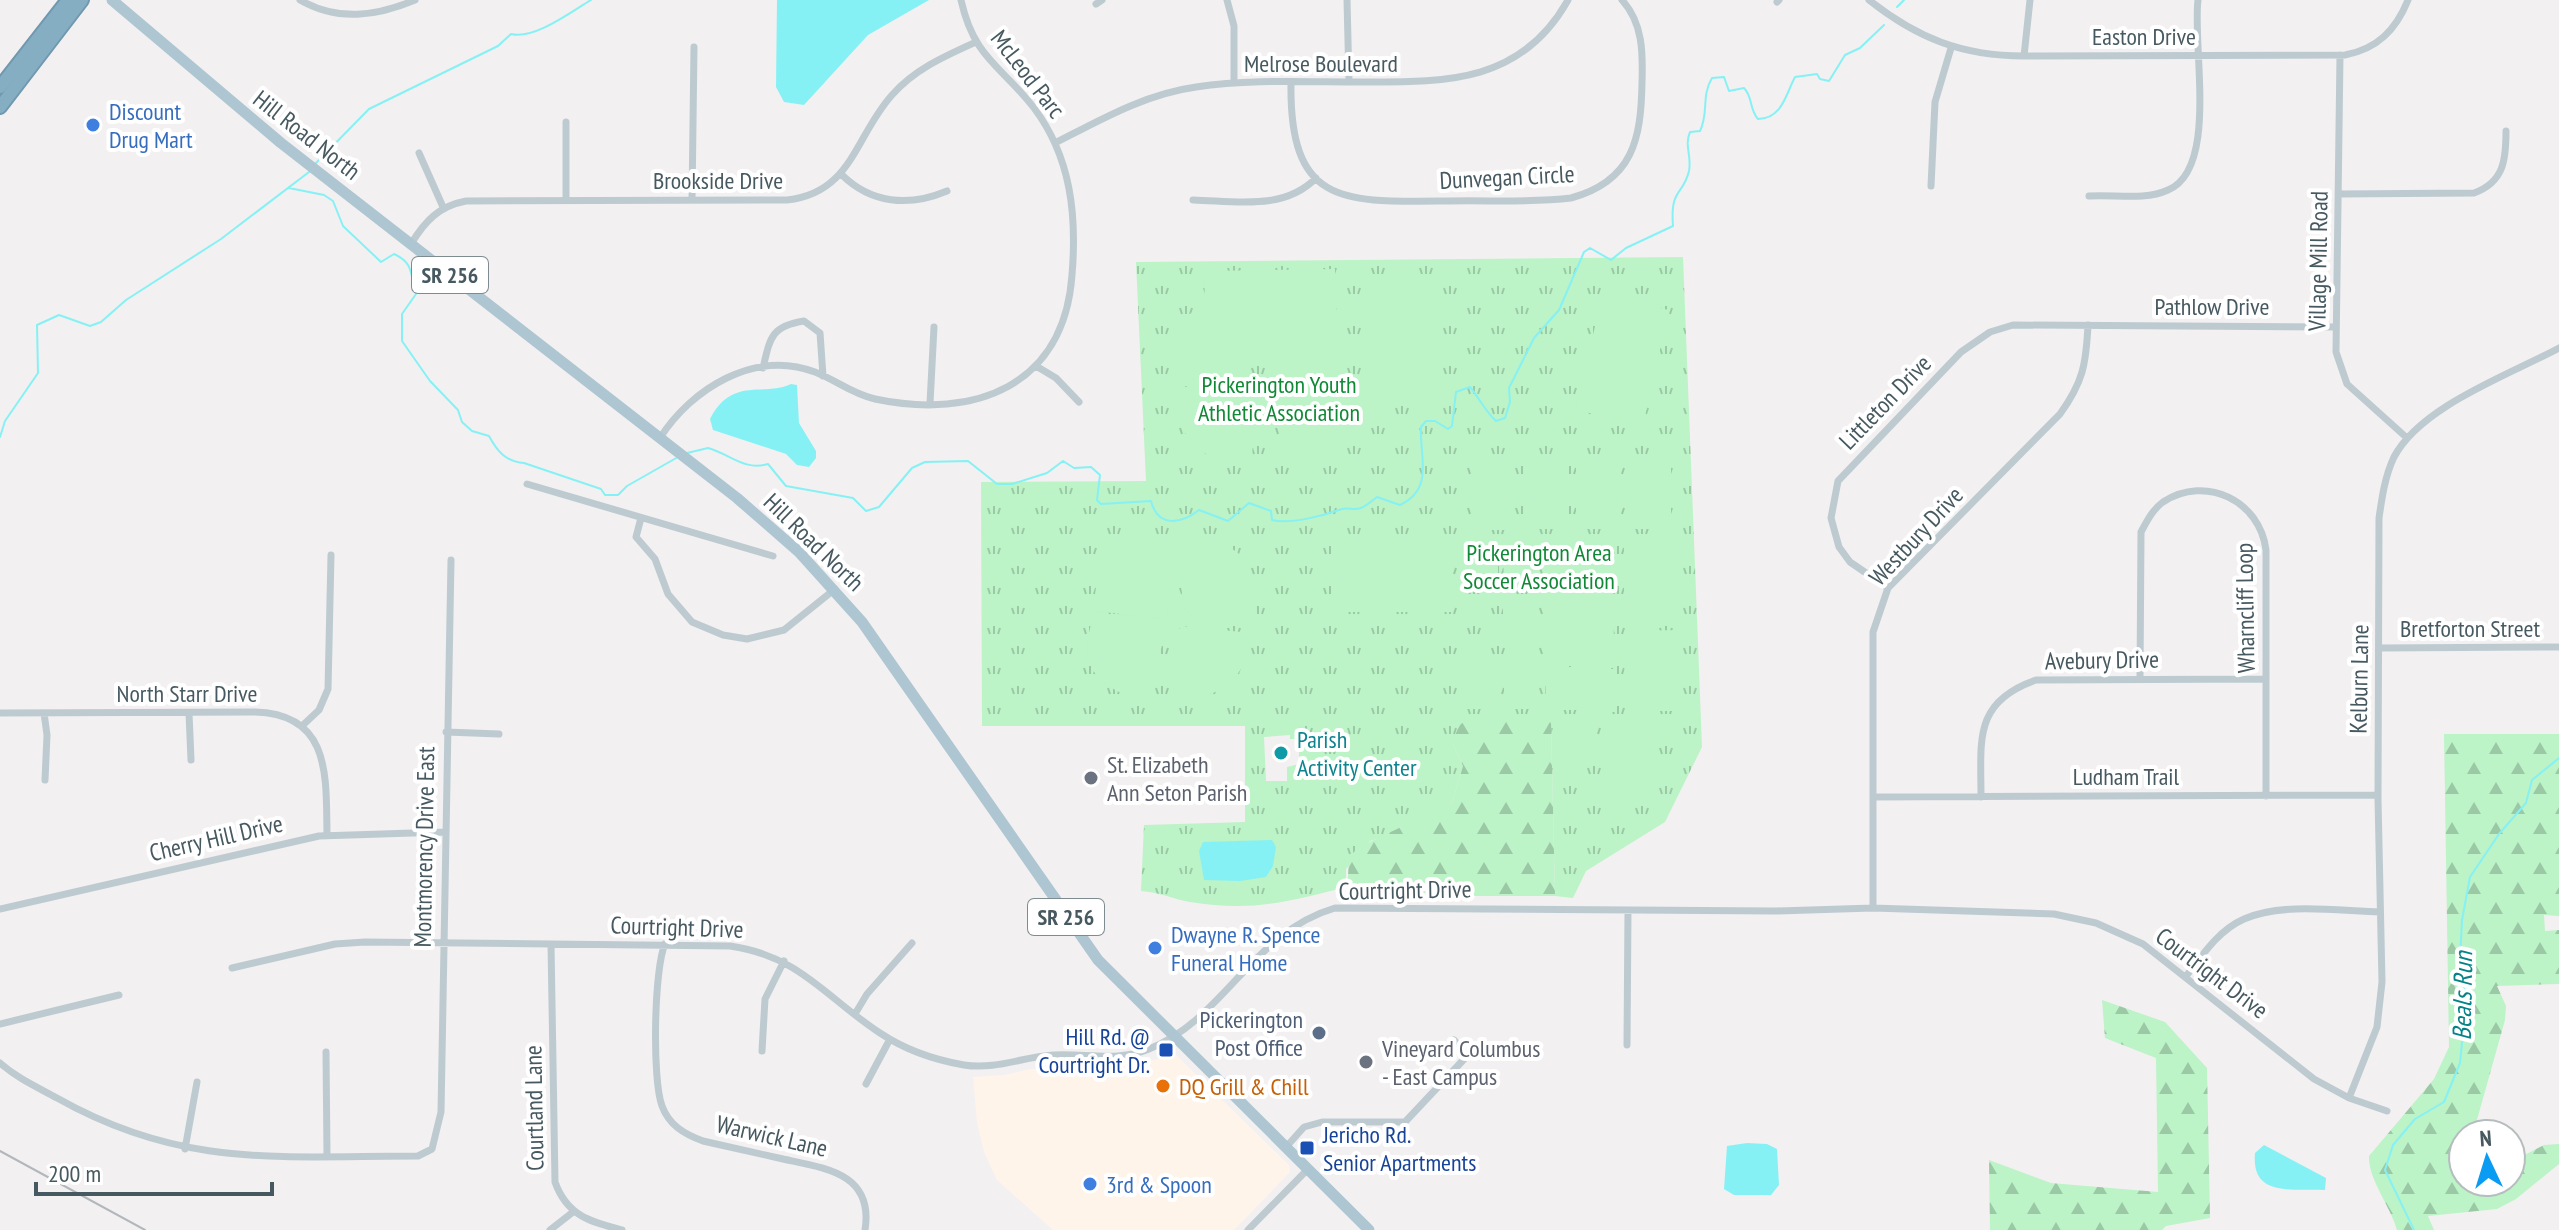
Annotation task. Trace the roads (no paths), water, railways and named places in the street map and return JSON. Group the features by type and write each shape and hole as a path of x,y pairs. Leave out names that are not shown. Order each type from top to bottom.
{"highway":[{"path":"0,87 68,0"},
{"path":"0,107 82,0"}],"main road":[{"name":"Hill Road North","path":"112,0 205,82 295,154 773,528 835,589 884,649 1084,941 1121,986 1310,1167 1369,1230"}],"street":[{"path":"300,0 325,11 360,15 383,12 415,0"},
{"name":"McLeod Parc","path":"660,438 680,412 707,388 734,373 763,368 802,368 866,397 930,403 971,400 994,394 1015,384 1036,366 1065,320 1072,273 1071,192 1055,143 1033,107 984,57 961,0"},
{"path":"1227,0 1234,26 1234,83"},
{"path":"1347,0 1349,82"},
{"name":"Melrose Boulevard","path":"1055,143 1153,97 1234,83 1447,81 1481,73 1526,49 1551,25 1568,0"},
{"name":"Dunvegan Circle","path":"1316,178 1336,193 1370,201 1559,200 1593,191 1620,170 1633,150 1641,128 1640,36 1633,14 1622,0"},
{"name":"Easton Drive","path":"1869,0 1917,34 1951,48 1983,55 2024,56 2340,55 2377,43 2394,27 2408,0"},
{"path":"2024,56 2030,0"},
{"path":"2089,196 2158,194 2179,184 2187,176 2197,145 2198,0"},
{"name":"Brookside Drive","path":"443,207 477,200 800,199 821,191 841,174 875,117 897,89 924,67 976,42"},
{"path":"692,200 694,47"},
{"path":"1931,186 1935,101 1951,48"},
{"name":"Village Mill Road","path":"2340,55 2336,352 2347,384 2407,438"},
{"path":"1193,200 1278,200 1299,192 1316,178 1301,160 1293,138 1291,82"},
{"path":"566,122 566,200"},
{"path":"2339,194 2474,193 2493,184 2499,176 2506,157 2506,131"},
{"path":"411,244 427,221 443,207 419,153"},
{"path":"841,174 867,194 889,201 920,200 947,191"},
{"path":"763,368 775,332 783,324 804,321 820,333 823,376"},
{"name":"Littleton Drive","path":"1888,588 1850,562 1839,547 1831,518 1838,481 1974,341 2013,325 2088,325"},
{"name":"Pathlow Drive","path":"2088,325 2336,327"},
{"name":"Westbury Drive","path":"1873,908 1873,632 1888,588 2060,414 2076,391 2085,369 2088,325"},
{"path":"930,403 934,327"},
{"name":"Kelburn Lane","path":"2349,1098 2377,1027 2382,982 2378,795 2379,518 2383,488 2394,458 2407,438 2440,412 2559,348"},
{"path":"1036,366 1056,378 1079,402"},
{"path":"527,484 773,556"},
{"name":"Wharncliff Loop","path":"2140,678 2141,532 2152,513 2164,501 2185,493 2231,497 2252,511 2264,530 2266,796"},
{"path":"641,518 636,537 655,559 668,594 692,622 723,635 747,639 784,630 835,589"},
{"path":"327,835 322,762 313,737 303,725 319,710 328,689 331,555"},
{"name":"Montmorency Drive East","path":"327,1156 418,1156 432,1149 437,1135 441,1100 451,560"},
{"name":"Bretforton Street","path":"2380,648 2559,647"},
{"name":"Avebury Drive","path":"1981,797 1983,724 1995,702 2013,688 2036,680 2266,679"},
{"name":"North Starr Drive","path":"0,713 266,712 288,716 303,725"},
{"path":"44,713 45,780"},
{"path":"189,713 191,760"},
{"path":"446,732 499,734"},
{"name":"Ludham Trail","path":"1873,797 2378,795"},
{"name":"Cherry Hill Drive","path":"0,909 327,835 444,832"},
{"name":"Courtright Drive","path":"232,968 335,944 443,942 730,946 784,961 806,973 890,1039 942,1060 999,1067 1030,1056 1119,1057 1147,1050 1191,1026 1291,926 1335,908 1873,908 2054,914 2096,923 2143,944 2187,975 2314,1079 2349,1098 2387,1111"},
{"path":"1627,1045 1628,910"},
{"path":"2187,975 2214,941 2244,919 2283,911 2380,912"},
{"path":"855,1014 867,994 912,943"},
{"name":"Courtland Lane","path":"551,944 553,1171 559,1193 573,1212"},
{"name":"Warwick Lane","path":"665,944 656,978 657,1082 666,1115 682,1132 703,1141 837,1172 862,1194 867,1216 865,1230"},
{"path":"762,1051 765,999 784,961"},
{"path":"0,1024 119,995"},
{"path":"866,1084 890,1039"},
{"path":"1287,1146 1304,1127 1322,1122 1405,1122 1467,1056 1454,1040"},
{"path":"0,1063 17,1077 100,1121 185,1149 226,1155 327,1156 326,1052"},
{"path":"185,1149 197,1082"},
{"path":"1248,1230 1310,1167"},
{"path":"550,1230 573,1212 593,1223 622,1230"}],"water":[{"path":"777,0 929,0 868,35 804,105 784,102 776,87"},
{"path":"797,385 799,423 816,451 816,458 809,467 797,465 786,454 713,430 710,419 728,397 738,392"},
{"path":"1272,840 1276,847 1273,866 1266,877 1240,881 1204,880 1199,851 1203,842"},
{"path":"1767,1144 1777,1149 1779,1185 1771,1195 1734,1195 1724,1189 1727,1146"},
{"path":"2264,1145 2326,1178 2325,1190 2276,1188 2267,1184 2256,1167 2255,1153"}],"waterway":[{"path":"315,164 369,109 498,46 511,34 520,35 541,29 591,0"},
{"path":"1897,7 1904,0"},
{"path":"687,453 708,448 744,464 768,464 786,486 853,498 866,511 879,507 912,468 925,462 968,461 997,484 1012,484 1047,473 1063,461 1074,468 1091,467 1100,475 1097,500 1101,504 1151,501 1159,516 1171,521 1199,510 1228,521 1249,503 1271,511 1272,520 1279,521 1358,509 1377,497 1400,505 1411,498 1421,481 1421,427 1426,421 1435,421 1448,429 1452,426 1456,392 1470,387 1496,421 1505,418 1510,402 1509,388 1534,338 1559,310 1584,252 1590,248 1611,260 1626,248 1673,226 1675,198 1689,171 1688,137 1690,132 1700,131 1712,78 1724,77 1729,91 1744,88 1758,119 1766,118 1778,110 1795,77 1817,74 1820,79 1829,81 1845,55 1860,48 1884,25"},
{"path":"0,437 5,421 38,373 37,325 59,315 90,326 101,322 126,300 221,239 309,172"},
{"path":"289,188 324,195 333,201 343,226 381,262 394,254 405,262 411,271 416,294 402,314 402,341 430,381 458,410 462,422 472,431 489,436 507,458 601,489 605,495 618,495 627,486 678,457"},
{"name":"Beals Run","path":"2414,1230 2385,1170 2393,1145 2415,1119 2444,1102 2460,1063 2466,1004 2460,960 2462,920 2470,877 2499,834 2526,803 2532,780 2559,758"}],"railway":[{"path":"0,1151 145,1230"}],"place":[{"name":"Discount Drug Mart","path":"93,125"},
{"name":"Parish Activity Center","path":"1281,753"},
{"name":"St. Elizabeth Ann Seton Parish","path":"1091,778"},
{"name":"Dwayne R. Spence Funeral Home","path":"1155,948"},
{"name":"Pickerington Post Office","path":"1319,1033"},
{"name":"Hill Rd. @ Courtright Dr.","path":"1166,1050"},
{"name":"Vineyard Columbus - East Campus","path":"1366,1062"},
{"name":"DQ Grill & Chill","path":"1163,1086"},
{"name":"Jericho Rd. Senior Apartments","path":"1307,1148"},
{"name":"3rd & Spoon","path":"1090,1184"}],"park label":[{"name":"Pickerington Youth Athletic Association","path":"1279,398"},
{"name":"Pickerington Area Soccer Association","path":"1539,566"}]}
